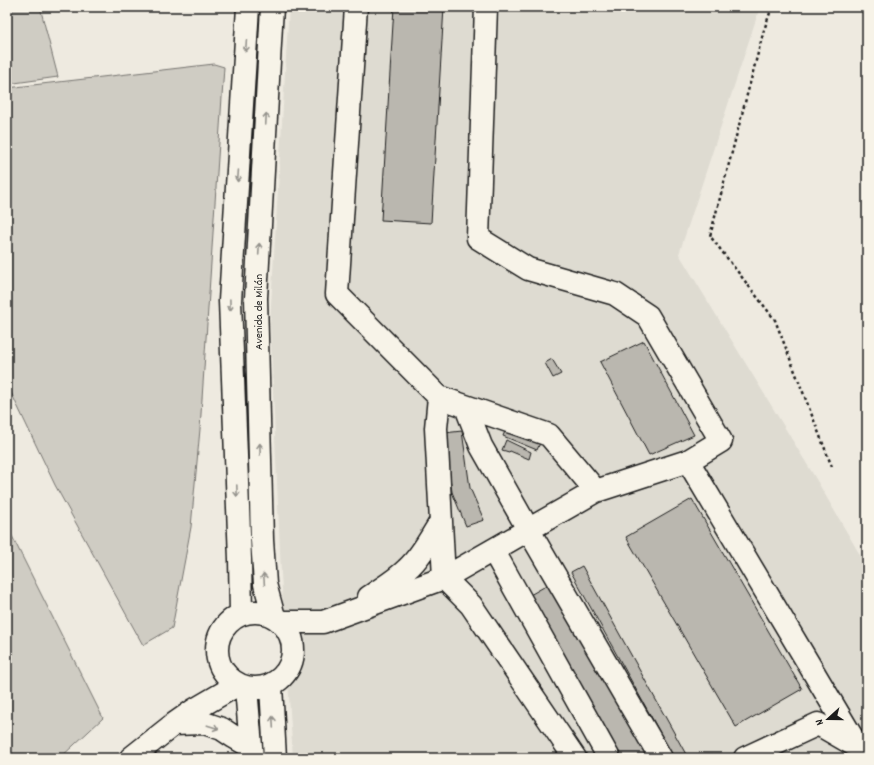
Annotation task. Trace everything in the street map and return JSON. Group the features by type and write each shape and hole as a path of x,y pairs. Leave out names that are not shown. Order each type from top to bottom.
{"street":[{"path":"241,614 230,301 248,7"},
{"name":"Avenida de Milán","path":"272,7 256,298 264,584 278,619"},
{"path":"356,7 338,294 439,397 549,435 596,491"},
{"path":"441,521 425,548 408,569 369,596 328,620 293,656 282,679 271,686 259,689 242,686 227,678 220,668 217,658 217,644 222,629 231,620 241,614 261,612 278,619 328,620 444,578 596,491 688,461 721,442 648,316 615,294 528,269 478,238 486,7"},
{"path":"439,397 436,428 444,578 470,605 575,758"},
{"path":"466,406 481,446 661,758"},
{"path":"688,461 862,750"},
{"path":"493,550 609,758"},
{"path":"278,619 292,637 293,656"},
{"path":"194,710 220,668"},
{"path":"131,758 194,710 242,686"},
{"path":"242,686 252,752"},
{"path":"271,686 275,758"},
{"path":"174,724 204,724 222,730 252,752"},
{"path":"745,758 818,724 862,750"}],"path":[{"path":"772,7 764,30 710,236 775,320 832,467"}],"shaded area":[{"path":"7,7 40,7 58,77 7,84"},
{"path":"289,7 760,7 679,254 816,479 867,567 867,758 293,758 281,574 270,322"},
{"path":"214,64 224,67 200,429 191,527 172,628 143,645 55,485 7,384 7,88"},
{"path":"7,526 103,718 60,758 7,758"}],"building":[{"path":"394,7 444,7 431,223 381,220"},
{"path":"644,341 694,435 649,455 600,362"},
{"path":"552,359 561,374 553,378 545,363"},
{"path":"506,429 540,443 537,450 503,436"},
{"path":"462,431 470,488 484,520 466,526 452,492 444,433"},
{"path":"506,440 531,452 529,459 510,451 502,450"},
{"path":"692,499 802,689 736,727 626,537"},
{"path":"582,566 688,758 674,758 571,572"},
{"path":"551,583 649,758 621,758 530,595"}]}
